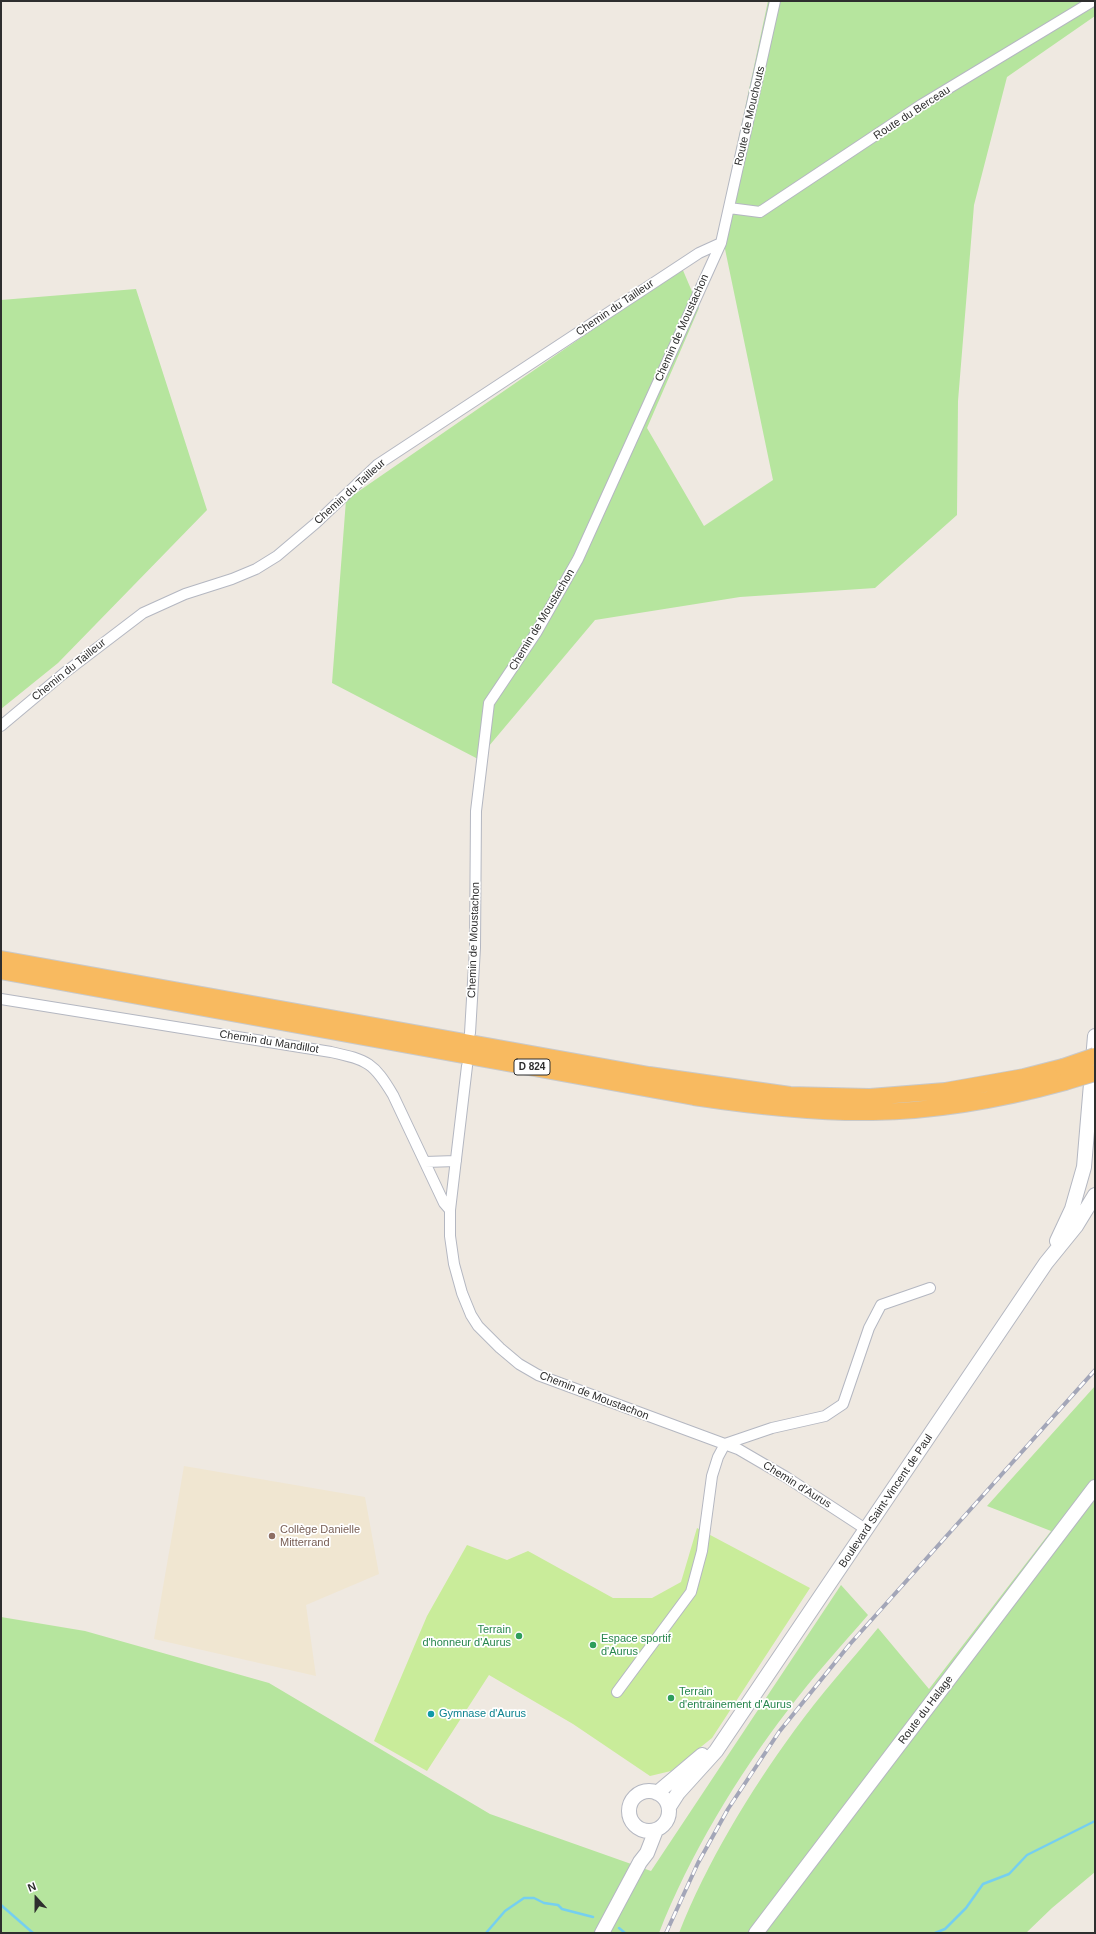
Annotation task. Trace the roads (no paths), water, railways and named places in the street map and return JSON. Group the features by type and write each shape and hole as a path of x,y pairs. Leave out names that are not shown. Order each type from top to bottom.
{"highway":[{"name":"D 824","path":"1,959 649,1075 790,1095 870,1097 945,1091 1024,1077 1095,1056"},
{"name":"D 824","path":"1,971 680,1094 783,1109 853,1112 914,1110 989,1100 1065,1082 1095,1073"}],"main road":[{"path":"1046,1263 1072,1209 1082,1178 1086,1156 1095,1036"},
{"path":"1046,1263 1076,1226 1095,1195"},
{"name":"Boulevard Saint-Vincent de Paul","path":"669,1807 678,1794 716,1751 724,1737 867,1530 1046,1263"},
{"name":"Route du Halage","path":"756,1933 1095,1487"},
{"name":"Boulevard Saint-Vincent de Paul","path":"657,1793 676,1779 724,1737"},
{"path":"602,1933 640,1862 647,1853 656,1830 667,1821 669,1807 667,1801 657,1793 644,1792 638,1795 631,1804 629,1812 631,1818 639,1828 650,1831 656,1830"},
{"path":"639,1828 640,1862"}],"street":[{"name":"Route de Mouchouts","path":"724,232 775,1"},
{"name":"Route du Berceau","path":"729,208 760,212 921,105 1092,1"},
{"name":"Chemin de Moustachon","path":"470,1033 475,948 476,811 489,703 536,633 578,559 721,243 724,232"},
{"name":"Chemin du Tailleur","path":"1,726 69,669 143,613 186,594 232,579 261,566 277,556 377,466 699,253 721,243"},
{"name":"Chemin du Mandillot","path":"1,1000 354,1058 371,1064 384,1079 394,1095 444,1203 450,1210"},
{"name":"Chemin de Moustachon","path":"467,1066 450,1210 450,1236 454,1264 462,1293 471,1316 478,1326 500,1348 538,1376 725,1444"},
{"path":"425,1162 456,1161"},
{"path":"617,1692 691,1592 702,1551 712,1476 725,1444 772,1428 825,1416 843,1404 869,1328 881,1305 930,1288"},
{"name":"Chemin d'Aurus","path":"725,1444 738,1449 786,1477 867,1530"}],"waterway":[{"path":"935,1933 945,1929 966,1908 983,1884 1009,1874 1027,1855 1095,1821"},
{"path":"486,1933 505,1911 524,1898 534,1898 544,1903 558,1905 562,1909 593,1917"},
{"path":"1,1905 33,1933"},
{"path":"619,1928 625,1933"}],"railway":[{"path":"666,1933 698,1863 728,1809 779,1732 850,1644 1095,1370"}],"place":[{"name":"Collège Danielle Mitterrand","path":"272,1536"},
{"name":"Terrain d'honneur d'Aurus","path":"519,1636"},
{"name":"Espace sportif d'Aurus","path":"593,1645"},
{"name":"Terrain d'entrainement d'Aurus","path":"671,1698"},
{"name":"Gymnase d'Aurus","path":"431,1714"}]}
